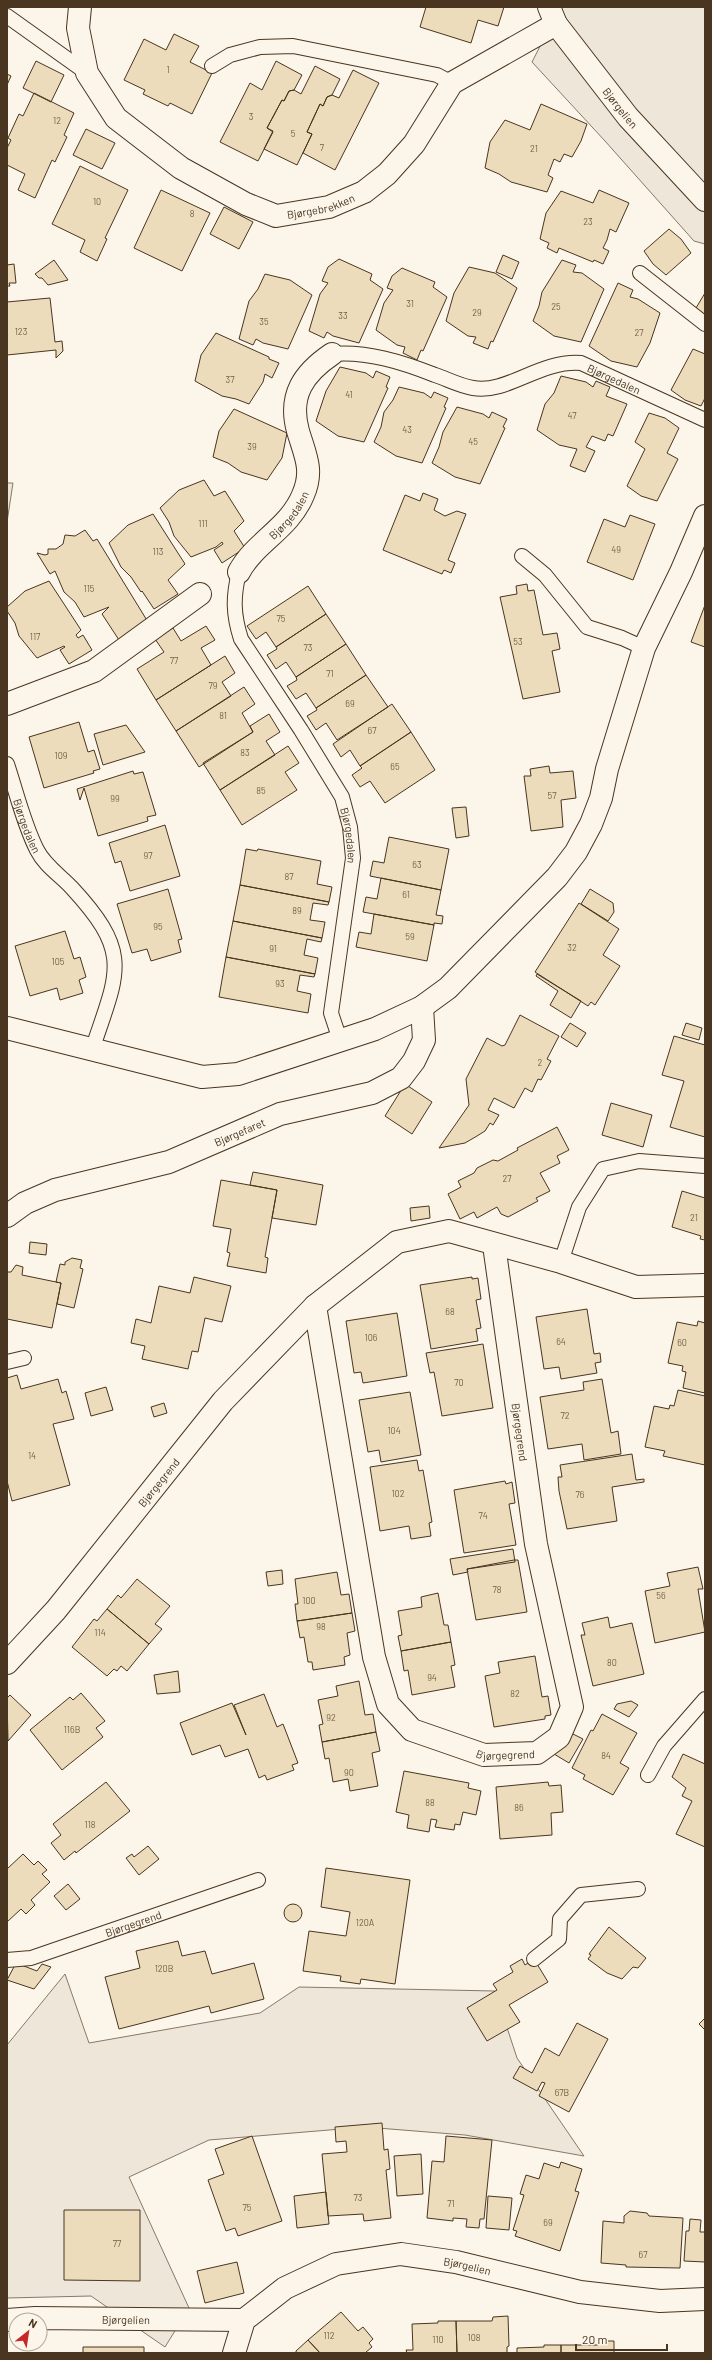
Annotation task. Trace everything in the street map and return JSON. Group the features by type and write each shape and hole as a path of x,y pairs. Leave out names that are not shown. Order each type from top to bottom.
{"street":[{"name":"Bjørgebrekken","path":"80,7 78,28 87,73 116,118 181,168 246,204 276,216 329,207 364,192 387,174 414,144 452,83 552,16"},
{"name":"Bjørgelien","path":"552,16 628,117 705,200"},
{"name":"Bjørgedalen","path":"239,572 246,558 278,532 303,495 310,471 298,429 296,408 300,383 316,364 332,354"},
{"path":"7,1028 202,1077 238,1074 375,1029 422,1007 448,988 557,877 576,852 591,824 601,798 607,769 644,648 681,572 705,516"},
{"path":"7,704 94,671 200,594"},
{"name":"Bjørgefaret","path":"7,1216 25,1203 55,1190 169,1162 280,1114 372,1093 401,1078 414,1061 424,1040 422,1007"},
{"name":"Bjørgegrend","path":"7,1663 56,1610 223,1401 315,1306 397,1242 449,1231 494,1245 561,1262 636,1287 705,1285"},
{"name":"Bjørgegrend","path":"315,1306 374,1657 388,1704 412,1730 484,1755 538,1754 559,1737 572,1707 536,1544 494,1245"},
{"name":"Bjørgelien","path":"7,2320 35,2318 244,2320 285,2288 336,2264 401,2254 456,2262 580,2292 660,2301 705,2299"},
{"path":"234,2353 244,2320"}],"lane":[{"path":"7,16 87,73"},
{"path":"212,66 230,55 260,47 293,46 438,75 452,83"},
{"path":"640,273 705,324"},
{"name":"Bjørgedalen","path":"332,354 346,353 402,362 472,388 493,388 548,366 565,362 581,363 705,420"},
{"path":"522,556 545,575 587,627 622,638 644,648"},
{"name":"Bjørgedalen","path":"239,572 234,594 236,623 242,639 342,797 350,827 353,858 331,1013 340,1040"},
{"name":"Bjørgedalen","path":"7,764 37,850 48,866 71,887 99,920 112,944 117,967 112,989 92,1050"},
{"path":"561,1262 579,1207 603,1169 638,1161 705,1166"},
{"path":"7,1362 24,1358"},
{"path":"648,1775 664,1746 705,1699"},
{"name":"Bjørgegrend","path":"7,1960 31,1958 258,1880"},
{"path":"534,1959 559,1939 560,1919 580,1895 638,1889"}],"shaded area":[{"path":"560,7 705,7 705,244 694,241 532,62"},
{"path":"7,483 13,483 7,522"},
{"path":"65,1974 89,2043 260,2013 299,1987 495,1991 517,2058 584,2156 465,2135 365,2127 209,2140 129,2177 189,2308 165,2347 91,2296 7,2298 7,2045"}],"building":[{"path":"426,7 504,7 498,26 478,20 471,43 420,27"},
{"path":"174,34 199,46 190,62 212,73 192,114 170,103 168,106 143,94 145,90 124,80 144,39 166,50"},
{"path":"36,61 64,75 51,102 23,88"},
{"path":"276,61 302,75 294,90 289,91 284,101 282,100 267,128 273,132 258,161 220,142 250,83 262,90"},
{"path":"315,66 340,79 332,95 327,97 323,106 320,104 307,132 312,134 297,165 264,149 273,131 267,128 282,100 284,101 289,91 294,90 301,94"},
{"path":"353,70 379,83 335,170 303,153 312,134 307,132 320,104 323,106 327,97 332,95 339,98"},
{"path":"7,74 11,76 7,85"},
{"path":"34,93 74,113 64,135 67,137 55,162 52,160 35,198 18,190 25,174 7,165 7,148 11,140 8,138 19,114 23,116"},
{"path":"541,104 587,124 581,141 572,157 564,154 560,162 554,159 548,175 553,178 547,192 511,182 499,174 485,168 490,142 505,120 530,130"},
{"path":"86,129 115,143 102,169 73,155"},
{"path":"80,166 128,190 105,238 107,239 97,261 80,252 85,240 52,224"},
{"path":"161,190 210,213 182,271 134,248"},
{"path":"599,190 629,203 616,232 610,229 603,248 609,251 603,264 594,260 593,262 559,248 557,253 547,248 549,243 540,239 546,213 561,191 593,203"},
{"path":"224,207 253,222 239,249 210,234"},
{"path":"669,229 681,239 691,253 666,275 653,264 644,251"},
{"path":"503,255 519,262 512,279 496,272"},
{"path":"339,259 372,274 370,280 383,289 359,343 333,336 327,332 324,338 309,331 320,294 328,283 322,281 328,267"},
{"path":"54,260 68,280 48,285 42,278 39,278 35,274"},
{"path":"562,260 576,265 573,272 582,273 604,289 581,342 554,336 533,321 539,306 542,292"},
{"path":"14,264 16,283 9,283 10,286 7,286 7,265"},
{"path":"469,267 495,273 517,288 493,342 491,341 488,349 473,343 476,337 468,336 446,321 454,293"},
{"path":"402,268 435,282 433,287 447,297 423,351 421,350 417,360 403,353 405,347 397,345 376,330 384,303 393,290 387,288 392,276"},
{"path":"265,274 290,280 312,295 288,349 263,343 256,339 253,345 239,339 249,301 258,289"},
{"path":"618,283 633,290 630,297 638,299 660,313 650,343 637,367 611,361 589,346"},
{"path":"705,293 705,315 696,308"},
{"path":"50,298 55,342 62,341 63,351 56,358 56,350 7,355 7,302"},
{"path":"216,333 279,363 272,378 265,374 263,382 249,404 222,396 195,381 201,355"},
{"path":"693,349 705,354 705,398 701,406 685,400 671,390"},
{"path":"340,367 366,373 373,378 376,371 390,377 386,387 388,388 364,442 338,436 316,421 326,391"},
{"path":"561,376 586,382 593,387 596,381 610,387 606,396 627,404 613,436 608,434 605,441 592,436 586,447 595,451 585,472 570,466 577,449 559,445 537,430 545,404 554,393"},
{"path":"399,387 424,393 431,398 434,392 448,398 444,407 446,408 422,463 396,456 374,442 381,427 384,412 393,400"},
{"path":"457,407 483,414 489,418 492,412 507,419 503,427 505,428 480,484 455,477 432,463 439,447 443,432"},
{"path":"234,409 287,433 282,458 267,480 241,472 228,463 213,457 219,431"},
{"path":"649,413 665,418 679,428 667,453 678,459 657,501 641,496 627,486 645,449 635,442"},
{"path":"204,480 214,496 225,491 244,521 234,531 245,548 222,563 214,550 223,544 222,542 216,547 191,557 174,536 169,522 160,508 179,490"},
{"path":"423,493 438,499 434,510 445,516 457,511 466,514 448,560 455,563 451,573 444,570 442,574 383,550 405,495 420,501"},
{"path":"153,514 185,564 168,580 178,594 154,609 131,577 121,567 109,543 128,525"},
{"path":"630,515 655,524 633,580 587,562 604,519 625,527"},
{"path":"85,530 93,541 97,539 148,622 119,640 102,614 109,607 84,617 75,602 64,592 55,571 50,574 37,553 45,555 48,554 48,549 56,549 63,544 65,535 75,536"},
{"path":"49,581 81,630 76,635 78,638 83,635 92,650 69,664 60,650 65,647 64,646 37,658 19,636 15,623 7,611 7,607 25,591"},
{"path":"527,584 528,591 534,590 543,635 557,633 560,649 552,651 560,692 523,699 500,597 517,594 516,586"},
{"path":"308,586 326,614 276,647 266,632 256,639 247,626"},
{"path":"705,605 705,647 691,642"},
{"path":"326,614 346,644 296,677 286,662 276,669 267,655 277,649 276,647"},
{"path":"206,626 215,640 201,648 211,665 156,700 137,669 164,652 155,639 173,628 181,641"},
{"path":"346,644 366,675 316,708 306,693 296,699 287,686 297,680 296,677"},
{"path":"225,656 235,673 222,682 231,696 176,731 156,700"},
{"path":"366,675 388,707 337,740 326,723 316,730 307,716 317,710 316,708"},
{"path":"244,687 255,704 242,713 253,732 199,767 176,731"},
{"path":"392,704 411,732 360,766 350,750 341,757 333,744"},
{"path":"269,714 280,732 266,741 275,755 220,790 203,763 253,732 250,726"},
{"path":"79,722 88,752 94,750 100,769 93,771 94,773 44,788 29,737"},
{"path":"126,725 145,752 103,765 94,734"},
{"path":"411,732 435,770 385,803 370,781 360,787 352,775 362,768 360,766"},
{"path":"288,746 299,763 285,772 297,790 242,825 220,790"},
{"path":"549,766 550,773 573,771 576,798 561,800 563,827 531,831 524,776 531,776 530,769"},
{"path":"133,771 134,774 143,772 156,815 147,817 148,821 98,836 84,788 80,800 77,789"},
{"path":"466,807 469,836 456,838 452,808"},
{"path":"165,825 180,876 130,891 121,861 115,863 109,843"},
{"path":"389,837 449,849 441,890 370,876 373,861 384,863"},
{"path":"246,849 257,851 258,849 321,861 317,884 332,887 329,902 240,885"},
{"path":"381,878 441,890 436,915 443,916 442,924 434,923 434,925 363,912 366,897 377,899"},
{"path":"240,885 329,902 328,905 313,903 310,920 325,922 322,938 233,921"},
{"path":"168,889 182,939 178,940 181,952 151,961 147,949 132,953 117,904"},
{"path":"590,889 613,903 614,912 608,921 581,904"},
{"path":"579,903 619,929 603,955 620,966 595,1005 591,1002 588,1006 535,972"},
{"path":"374,914 434,925 427,961 356,947 359,932 371,934"},
{"path":"233,921 322,938 321,942 307,939 304,955 318,958 315,974 226,957"},
{"path":"65,931 74,959 80,957 86,977 79,980 83,993 60,1000 57,988 30,996 15,946"},
{"path":"226,957 315,974 314,977 300,975 297,991 311,994 308,1013 219,997"},
{"path":"537,974 581,1001 571,1018 550,1005 558,991 536,976"},
{"path":"520,1015 559,1036 547,1059 551,1061 541,1080 538,1079 532,1092 525,1088 514,1108 494,1098 488,1110 499,1115 493,1125 490,1123 485,1131 465,1143 439,1148 469,1105 466,1079 487,1038 502,1046 505,1045"},
{"path":"570,1023 586,1033 577,1047 561,1037"},
{"path":"686,1023 702,1028 699,1040 682,1035"},
{"path":"674,1036 705,1045 705,1137 670,1127 684,1081 662,1075"},
{"path":"405,1084 432,1102 412,1134 385,1116"},
{"path":"611,1103 652,1115 643,1147 602,1135"},
{"path":"557,1127 569,1150 557,1156 560,1163 540,1173 550,1191 536,1198 538,1201 508,1217 501,1214 497,1207 477,1218 474,1212 460,1219 448,1194 461,1187 458,1181 474,1173 477,1168 493,1160 498,1161 518,1150 517,1148"},
{"path":"253,1172 323,1185 316,1225 272,1218 277,1190 250,1185"},
{"path":"221,1180 277,1190 265,1257 268,1258 266,1273 227,1266 230,1253 227,1252 231,1229 213,1226"},
{"path":"682,1191 705,1198 705,1240 700,1239 701,1236 672,1227"},
{"path":"429,1206 430,1218 411,1221 410,1208"},
{"path":"30,1242 47,1244 46,1255 29,1253"},
{"path":"72,1258 82,1260 80,1268 83,1269 74,1308 57,1304 61,1283 56,1282 60,1264 65,1265 65,1262"},
{"path":"16,1265 23,1267 22,1275 61,1283 52,1328 7,1319 7,1272 11,1272"},
{"path":"194,1277 231,1286 222,1322 205,1318 198,1352 192,1351 188,1369 142,1359 145,1346 131,1343 136,1319 151,1323 159,1286 190,1293"},
{"path":"472,1277 472,1279 478,1278 481,1299 476,1300 481,1328 476,1329 478,1341 431,1349 420,1285"},
{"path":"587,1309 594,1354 600,1353 601,1362 595,1363 597,1373 561,1379 559,1367 544,1369 536,1317"},
{"path":"397,1313 407,1376 363,1383 361,1372 354,1373 346,1321"},
{"path":"698,1321 705,1323 705,1393 683,1388 686,1372 682,1371 683,1366 668,1363 677,1322 697,1326"},
{"path":"483,1344 493,1408 442,1416 434,1372 430,1373 426,1353"},
{"path":"17,1375 21,1389 58,1379 62,1393 66,1391 74,1419 53,1424 70,1485 12,1501 7,1481 7,1378"},
{"path":"602,1379 611,1433 618,1431 621,1454 584,1460 582,1444 548,1449 540,1397 584,1390 583,1382"},
{"path":"106,1387 113,1410 91,1416 85,1393"},
{"path":"678,1390 705,1396 705,1465 663,1456 665,1451 645,1447 654,1406 669,1409 670,1405 674,1406"},
{"path":"410,1392 421,1455 381,1462 379,1450 368,1452 359,1400"},
{"path":"164,1403 167,1413 154,1417 151,1407"},
{"path":"632,1454 636,1480 644,1479 644,1482 612,1487 617,1521 567,1529 559,1491 558,1477 562,1477 560,1465"},
{"path":"417,1460 419,1471 423,1470 432,1522 429,1523 431,1536 411,1539 409,1526 380,1531 370,1467"},
{"path":"505,1481 506,1484 512,1482 515,1503 509,1504 516,1545 464,1553 454,1490"},
{"path":"513,1549 515,1562 467,1569 468,1572 453,1575 450,1559"},
{"path":"518,1560 527,1612 476,1620 467,1569"},
{"path":"698,1567 703,1589 698,1589 705,1632 655,1643 645,1591 670,1586 667,1573"},
{"path":"282,1570 283,1584 268,1586 266,1572"},
{"path":"337,1572 341,1595 349,1594 352,1613 297,1621 295,1604 298,1604 295,1579"},
{"path":"137,1579 170,1606 155,1624 162,1629 149,1644 107,1609 118,1595 121,1598"},
{"path":"438,1593 444,1625 448,1625 451,1642 401,1651 398,1636 402,1635 398,1611 422,1607 421,1597"},
{"path":"107,1609 149,1644 127,1671 121,1666 117,1671 114,1669 107,1676 72,1647 94,1619 97,1621"},
{"path":"352,1613 355,1631 347,1633 350,1655 344,1657 345,1665 313,1670 312,1662 308,1662 304,1637 300,1638 297,1621"},
{"path":"608,1617 610,1628 632,1623 644,1674 593,1686 581,1635 585,1635 582,1623"},
{"path":"451,1642 455,1665 451,1666 455,1687 412,1695 408,1670 404,1671 401,1651"},
{"path":"535,1656 542,1697 548,1696 551,1715 545,1716 545,1719 494,1727 485,1676 500,1673 498,1662"},
{"path":"178,1671 180,1692 157,1694 154,1675"},
{"path":"359,1681 365,1715 373,1714 376,1732 322,1742 319,1725 323,1724 318,1700 338,1696 336,1686"},
{"path":"81,1693 105,1721 96,1728 103,1737 62,1770 30,1730 70,1697 73,1700"},
{"path":"264,1694 277,1727 283,1724 298,1763 292,1765 294,1770 267,1780 265,1775 259,1778 248,1749 225,1757 220,1745 192,1755 180,1723 232,1703 246,1735 234,1705"},
{"path":"10,1695 31,1715 8,1741 7,1698"},
{"path":"631,1701 638,1705 629,1717 614,1709 617,1704"},
{"path":"602,1714 637,1733 620,1763 629,1768 613,1795 583,1779 585,1775 572,1768 591,1730 593,1731"},
{"path":"567,1731 583,1739 569,1763 554,1754"},
{"path":"376,1732 380,1751 372,1753 378,1786 350,1791 348,1779 333,1782 329,1758 325,1759 322,1742"},
{"path":"683,1754 705,1764 705,1847 676,1834 692,1801 682,1796 686,1788 672,1777"},
{"path":"404,1771 469,1783 468,1788 481,1791 476,1815 463,1812 460,1825 455,1824 454,1830 435,1827 437,1820 431,1819 429,1832 407,1828 409,1815 396,1812"},
{"path":"106,1782 130,1811 76,1853 75,1851 64,1860 51,1843 61,1835 53,1824"},
{"path":"548,1782 549,1786 561,1785 563,1812 551,1813 552,1835 500,1839 496,1787"},
{"path":"148,1846 159,1859 139,1875 126,1858 132,1854 134,1857"},
{"path":"23,1854 34,1865 38,1861 47,1870 42,1874 50,1882 31,1900 35,1905 26,1914 21,1909 7,1922 7,1869"},
{"path":"326,1868 410,1880 395,1984 361,1979 360,1984 340,1981 341,1976 303,1971 309,1931 346,1936 350,1912 321,1907"},
{"path":"68,1884 80,1899 66,1910 54,1896"},
{"path":"293,1904 299,1907 302,1913 299,1919 293,1922 287,1919 284,1913 287,1907"},
{"path":"609,1927 646,1958 638,1968 633,1967 622,1979 607,1973 588,1959 591,1955 589,1954"},
{"path":"178,1941 182,1956 205,1951 212,1974 254,1963 264,1999 211,2013 209,2006 119,2029 105,1977 140,1968 136,1951"},
{"path":"522,1959 525,1965 534,1959 548,1982 509,2005 520,2022 487,2041 467,2008 497,1990 493,1984 513,1972 510,1966"},
{"path":"16,1963 37,1971 42,1964 51,1967 34,1989 7,1980"},
{"path":"705,2018 705,2030 699,2024"},
{"path":"577,2023 608,2039 569,2112 539,2096 545,2083 542,2082 537,2091 513,2078 520,2066 532,2073 545,2048 559,2056"},
{"path":"382,2123 384,2150 388,2149 390,2169 386,2170 391,2218 364,2221 363,2214 328,2216 322,2154 347,2152 346,2141 336,2142 335,2127"},
{"path":"252,2136 282,2221 238,2236 235,2228 226,2231 208,2180 224,2174 215,2149"},
{"path":"446,2136 492,2140 484,2219 480,2219 479,2228 466,2227 467,2219 453,2218 453,2221 427,2218 432,2161 444,2162"},
{"path":"421,2154 423,2194 397,2196 394,2156"},
{"path":"561,2162 582,2169 575,2191 579,2192 560,2251 515,2236 517,2231 513,2230 524,2195 520,2194 526,2175 539,2179 544,2163 559,2168"},
{"path":"326,2192 329,2224 297,2228 294,2196"},
{"path":"488,2196 512,2198 509,2230 486,2228"},
{"path":"64,2210 140,2210 140,2281 64,2280"},
{"path":"630,2211 647,2213 649,2216 683,2218 680,2268 626,2267 626,2265 601,2263 603,2221 624,2223 624,2216"},
{"path":"690,2219 701,2220 700,2232 705,2232 705,2262 684,2261 686,2231 689,2231"},
{"path":"237,2262 244,2293 205,2303 197,2271"},
{"path":"341,2312 358,2331 363,2327 373,2339 369,2343 372,2347 365,2353 320,2353 308,2340"},
{"path":"508,2316 509,2346 507,2347 507,2353 457,2353 456,2321 492,2321 493,2317"},
{"path":"438,2321 456,2321 457,2353 407,2353 406,2350 413,2350 412,2324 438,2323"},
{"path":"308,2340 320,2353 296,2353 296,2351"},
{"path":"598,2341 614,2341 614,2353 561,2353 561,2345 598,2345"},
{"path":"544,2345 561,2345 561,2353 517,2353 517,2348 544,2347"},
{"path":"83,2347 144,2347 144,2353 83,2353"}]}
